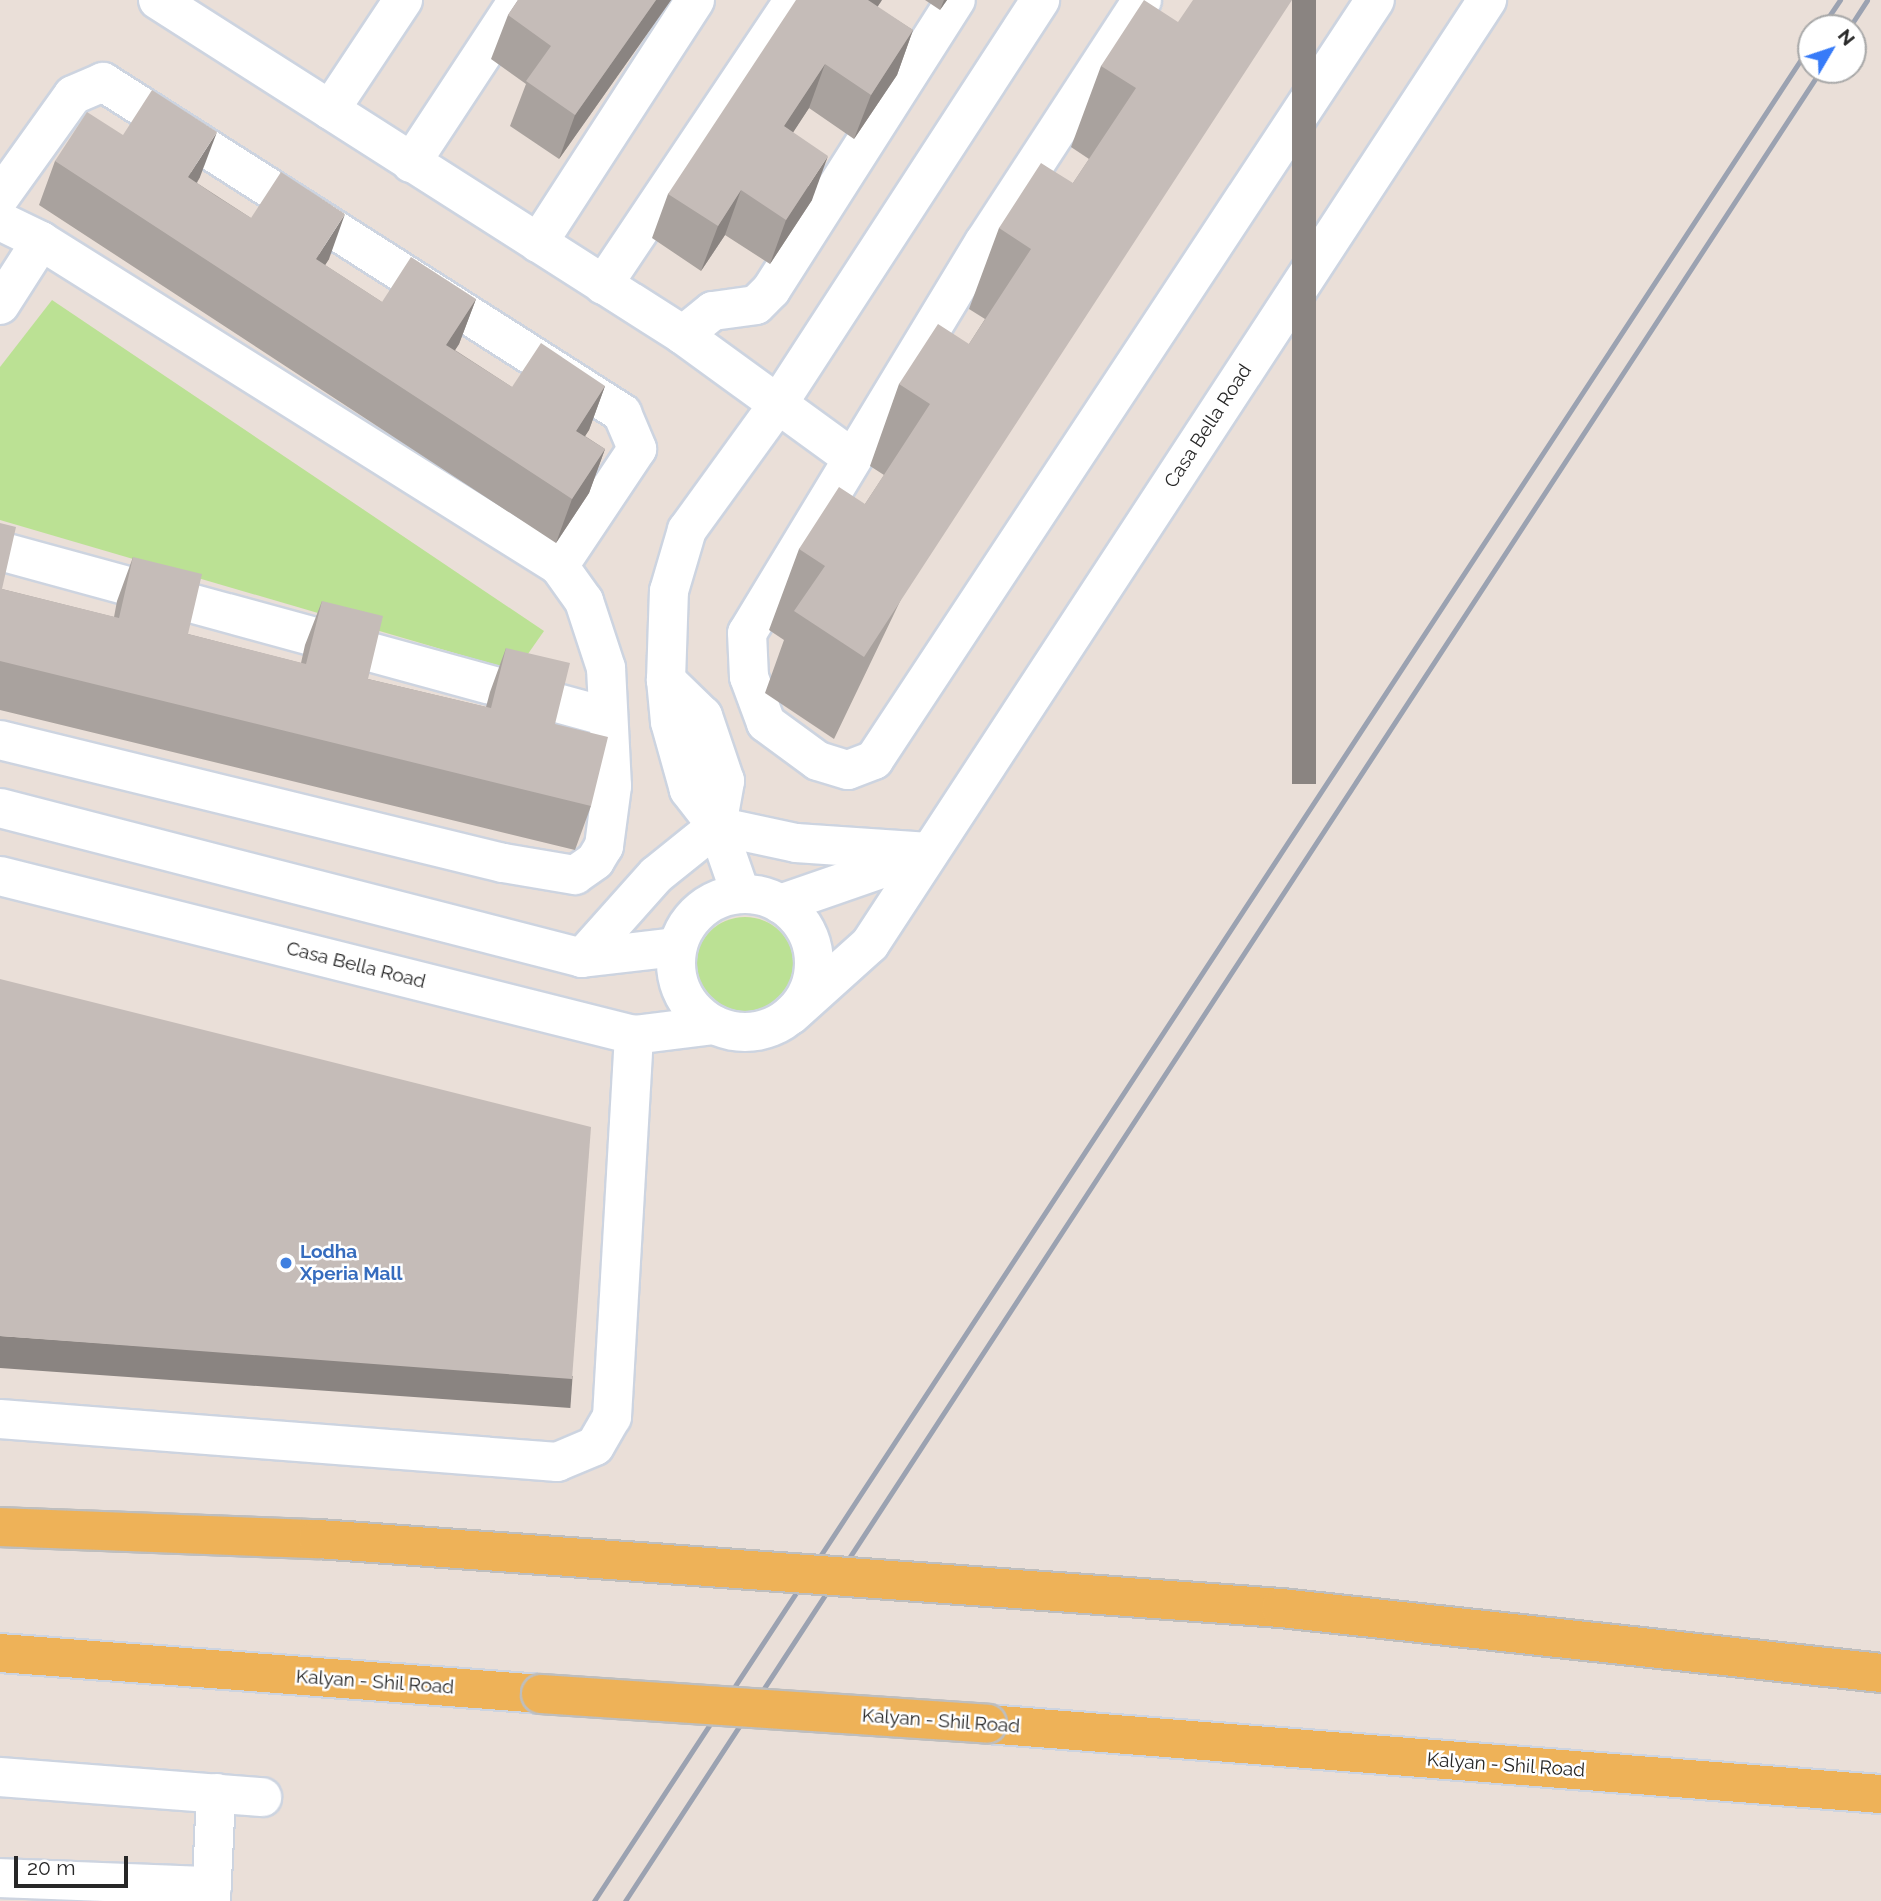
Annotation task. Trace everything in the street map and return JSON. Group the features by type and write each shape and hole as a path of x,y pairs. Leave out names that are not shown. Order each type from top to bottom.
{"main road":[{"path":"0,1527 332,1539 1281,1608 1881,1673"},
{"name":"Kalyan - Shil Road","path":"0,1653 987,1724 1881,1794"}],"street":[{"path":"158,0 211,13 330,110 683,335 776,407 852,458"},
{"path":"330,110 403,0"},
{"path":"411,163 518,0"},
{"path":"538,243 695,0"},
{"path":"603,285 794,0"},
{"path":"683,335 713,311 756,306 771,290 956,0"},
{"path":"740,892 717,826 724,781 703,716 666,680 669,591 687,530 776,407 1040,0"},
{"path":"1142,0 984,242 747,633 749,677 766,723 818,761 848,770 874,760 1375,0"},
{"name":"Casa Bella Road","path":"0,876 634,1035 713,1025 754,1032 791,1015 870,944 1487,0"},
{"path":"0,197 73,95 103,82 622,413 637,449 559,566"},
{"path":"0,221 41,241 559,566 584,601 607,668 612,786 604,846 595,861 575,875 503,863 0,740"},
{"path":"0,305 41,241"},
{"path":"0,551 608,717"},
{"path":"0,808 582,958 677,947"},
{"path":"717,826 796,843 929,852"},
{"path":"582,958 656,875 717,826"},
{"path":"780,904 929,852"},
{"path":"713,1025 695,1012 682,992 677,947 693,917 740,892 780,904 796,917 813,957 808,988 791,1015"},
{"path":"0,1419 557,1462 595,1446 612,1417 634,1035"},
{"path":"0,1777 262,1797"},
{"path":"0,1878 212,1893 216,1793"}],"green space":[{"path":"52,300 544,631 516,671 0,520 0,367"},
{"path":"745,917 773,925 787,939 795,967 787,995 773,1009 745,1017 717,1009 703,995 695,967 703,939 717,925"}],"building":[{"path":"518,0 656,0 575,115 526,81 551,46 508,15"},
{"path":"796,0 868,0 913,30 871,95 825,64 784,126 828,156 786,220 741,190 718,226 668,194"},
{"path":"1144,0 1178,22 1193,0 1292,0 864,657 794,611 825,566 799,549 839,487 865,504 930,404 899,384 938,324 969,344 1031,249 999,228 1041,163 1073,183 1136,88 1101,66"},
{"path":"152,90 217,132 188,177 216,196 251,218 281,172 345,214 316,259 382,302 411,257 476,299 446,345 512,387 541,343 605,386 576,431 605,449 572,499 55,161 87,112 123,135"},
{"path":"0,523 16,527 2,589 119,618 133,557 202,574 188,634 306,664 322,601 383,616 368,679 491,708 506,648 570,663 555,724 608,737 591,806 0,661"},
{"name":"Lodha Xperia Mall","path":"0,979 591,1127 572,1379 0,1336"}],"railway":[{"path":"1830,14 1840,0"},
{"path":"1858,14 1867,0"},
{"path":"594,1901 1797,65"},
{"path":"625,1901 1812,84"}],"place":[{"name":"Lodha Xperia Mall","path":"286,1263"}]}
